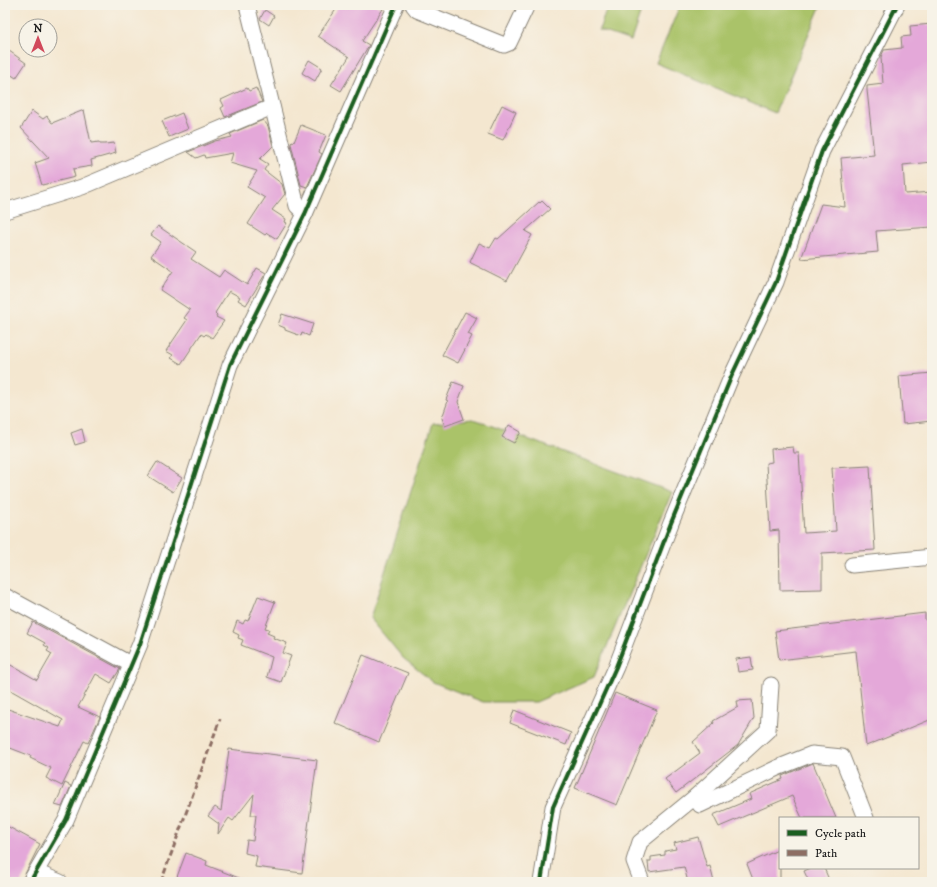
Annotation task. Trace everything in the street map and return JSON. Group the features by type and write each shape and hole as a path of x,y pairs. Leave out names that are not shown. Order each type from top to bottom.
{"street":[{"path":"247,5 297,206 305,214"},
{"path":"60,882 33,877 66,820 132,665 230,365 305,214 396,5"},
{"path":"417,8 504,46 509,43 527,5"},
{"path":"541,882 553,807 616,667 673,516 732,375 776,282 822,151 897,5"},
{"path":"5,211 82,187 272,107"},
{"path":"852,565 932,557"},
{"path":"5,596 132,665"},
{"path":"642,882 634,861 640,842 695,797 768,730 771,685"},
{"path":"695,797 700,805 777,768 812,754 842,757 866,817"}],"green space":[{"path":"608,5 643,5 631,41 599,30"},
{"path":"680,5 821,5 775,113 656,63"},
{"path":"473,419 672,492 594,677 536,702 483,702 433,682 403,658 370,618 433,423"}],"building":[{"path":"339,5 376,5 383,9 362,41 369,45 341,91 331,85 349,57 318,36"},
{"path":"265,10 274,16 269,25 260,19"},
{"path":"932,24 932,162 903,165 905,194 932,192 932,227 876,231 878,252 801,259 821,204 845,207 841,158 874,155 867,86 883,84 881,57 884,50 902,48 901,37 911,36 910,26"},
{"path":"5,48 26,63 16,78 7,72 9,69 5,66"},
{"path":"309,60 322,68 315,81 302,73"},
{"path":"247,88 249,91 256,88 262,102 225,117 221,108 224,106 221,100"},
{"path":"502,105 516,112 503,140 488,134"},
{"path":"84,110 91,143 114,143 116,153 91,160 92,166 73,169 75,177 42,185 35,163 49,158 21,128 32,111 43,119 47,116 52,123"},
{"path":"182,113 188,129 169,137 162,121"},
{"path":"263,120 268,126 273,146 260,159 268,164 264,170 282,184 285,194 272,210 286,219 285,222 287,223 277,239 267,233 265,235 248,224 265,198 247,187 257,171 230,163 233,153 205,158 204,155 196,158 188,152 215,141 232,137 230,134"},
{"path":"301,125 326,135 319,152 322,154 307,187 301,185 291,144 292,141 294,142"},
{"path":"542,201 550,209 525,231 532,235 507,281 470,262 479,243 490,248 496,238 498,239 539,202 540,203"},
{"path":"158,226 196,252 191,259 219,277 224,270 247,285 257,268 266,273 246,305 238,300 240,297 229,291 215,313 217,315 216,317 224,321 212,338 206,334 204,336 201,334 181,364 171,358 173,355 166,351 187,320 184,318 190,310 160,290 173,271 151,256 161,242 151,235"},
{"path":"465,312 477,318 468,334 472,336 458,363 442,355"},
{"path":"282,314 313,324 309,336 302,333 301,336 285,330 285,328 278,325"},
{"path":"932,373 932,421 903,424 899,376"},
{"path":"453,382 464,386 458,402 464,419 445,426 442,418 448,401 446,400"},
{"path":"509,425 521,432 514,443 502,437"},
{"path":"82,429 85,442 75,445 71,433"},
{"path":"793,447 794,453 799,453 804,533 836,531 832,468 870,466 875,550 822,553 822,589 780,590 779,530 770,531 766,463 772,462 771,449"},
{"path":"157,462 182,478 173,492 148,476"},
{"path":"258,596 275,602 265,628 269,629 267,633 274,636 273,638 287,643 283,653 291,656 281,682 267,677 272,657 241,645 243,640 238,638 239,635 233,632 237,621 243,624 245,620 248,621"},
{"path":"925,613 925,620 932,619 932,664 930,664 932,719 866,746 856,651 779,660 775,631"},
{"path":"33,622 120,669 111,683 96,674 78,707 100,717 88,743 84,741 62,786 46,778 51,768 30,758 31,756 5,746 5,708 60,727 63,720 5,687 5,672 9,664 37,680 52,654 47,651 49,648 44,645 45,643 27,633"},
{"path":"363,655 408,673 379,742 335,723"},
{"path":"751,657 753,670 738,672 736,659"},
{"path":"615,693 657,710 617,805 575,788"},
{"path":"752,700 754,718 738,745 676,793 665,779 700,753 693,742 714,723 713,721 738,707 737,701"},
{"path":"514,710 571,733 566,745 510,723"},
{"path":"229,749 317,760 302,873 255,867 257,856 245,853 247,840 253,841 256,815 251,815 254,794 233,821 229,818 218,834 219,824 208,816 215,807 221,811"},
{"path":"813,763 836,817 802,817 792,796 719,827 713,815 751,799 749,794 783,779 782,776"},
{"path":"65,783 71,786 62,807 55,805"},
{"path":"5,825 40,844 21,882 5,882 5,853 7,850 5,849"},
{"path":"698,837 707,867 710,866 714,882 688,882 684,867 649,872 648,861 651,861 651,857 665,855 665,851 676,849 674,843"},
{"path":"779,849 780,882 754,882 747,864"},
{"path":"186,853 207,861 206,865 249,882 175,882"},
{"path":"809,869 824,869 830,882 809,882 804,871"}],"marked path":[{"path":"161,882 220,719"}],"cycle path":[{"path":"30,882 66,820 140,644 230,365 305,214 396,5"},
{"path":"541,882 553,807 616,667 671,523 732,375 776,282 822,151 897,5"}]}
